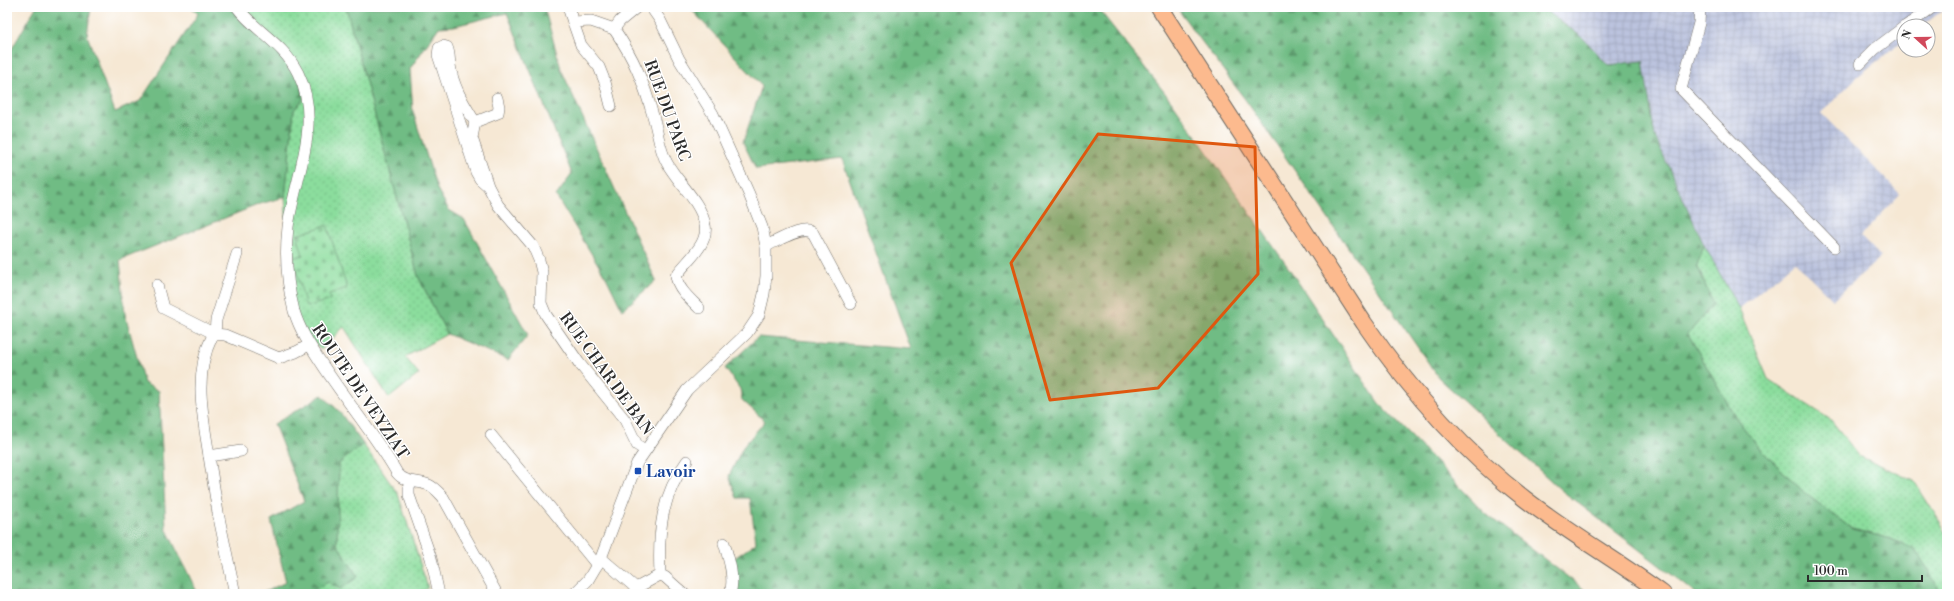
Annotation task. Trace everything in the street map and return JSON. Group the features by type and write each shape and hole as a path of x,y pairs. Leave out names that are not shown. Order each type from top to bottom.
{"highway":[{"path":"1146,7 1350,321 1385,371 1415,409 1474,469 1518,507 1644,594"},
{"path":"1159,7 1364,323 1394,366 1426,405 1463,445 1524,499 1663,594"}],"street":[{"name":"ROUTE DE VEYZIAT","path":"237,7 284,53 298,74 306,95 309,114 307,140 291,209 287,241 288,266 293,306 298,324 309,345 397,473 402,479 409,482 409,495 431,558 439,594"},
{"path":"568,7 581,45 598,67 603,77 611,106"},
{"path":"572,22 591,21 614,29 620,20 637,7"},
{"path":"574,594 588,580 599,562 629,479 645,450 687,390 704,372 735,346 754,324 759,315 764,294 766,276 766,246 760,221 713,114 679,59 660,20 651,7"},
{"path":"1700,7 1699,23 1681,90 1834,247"},
{"path":"1918,18 1933,7"},
{"name":"RUE DU PARC","path":"614,29 629,50 642,78 666,163 697,207 705,225 703,239 698,249 683,265 676,276 677,282 683,291 699,308"},
{"path":"1860,64 1875,49 1896,34"},
{"name":"RUE CHAR DE BAN","path":"488,186 480,179 467,146 438,54 441,47 447,47 450,54 449,64 458,92 474,122 472,138 488,186 498,205 534,246 542,272 541,303 546,315 579,363 625,420 637,445 645,450"},
{"path":"474,122 498,113 499,107 497,98"},
{"path":"766,246 801,230 810,230 851,304"},
{"path":"235,594 218,513 200,393 202,370 209,343 215,334 216,320 237,254"},
{"path":"157,285 163,308 215,334 225,335 279,358 296,352 309,345"},
{"path":"491,435 599,562 635,591 660,575"},
{"path":"209,456 241,451"},
{"path":"660,575 658,544 660,526 668,494 676,475 687,461"},
{"path":"409,482 420,482 431,486 443,497 497,594"},
{"path":"724,543 730,563 732,586 730,594"},
{"path":"660,575 665,577 684,594"}],"highlighted area":[{"path":"1098,134 1255,147 1258,274 1158,388 1050,400 1011,263"}],"shaded area":[{"path":"1540,7 1947,7 1933,18 1896,18 1896,46 1857,77 1821,113 1900,194 1861,236 1881,257 1833,300 1795,262 1739,309 1704,245 1655,137 1643,61 1608,65 1582,37"}],"green space":[{"path":"36,7 91,7 87,35 115,112 140,101 198,14 191,7 241,7 300,68 303,99 294,110 285,197 260,204 120,260 125,314 144,383 159,391 166,528 198,594 7,594 7,57"},
{"path":"241,7 346,7 418,276 447,334 405,357 419,374 389,398 344,327 321,350 293,320 285,197 294,110 303,99"},
{"path":"346,7 544,7 561,69 656,281 622,310 607,279 556,196 572,174 507,13 454,26 439,27 410,69 413,112 437,189 449,210 464,219 528,335 508,360 447,334 418,276"},
{"path":"689,7 1097,7 1172,102 1290,270 1378,402 1486,514 1590,594 732,594 726,564 756,543 750,498 737,498 729,476 743,447 765,421 742,400 740,389 725,368 758,337 911,349 842,159 756,169 743,142 762,86"},
{"path":"1176,7 1540,7 1582,37 1608,65 1643,61 1655,137 1704,245 1697,265 1713,304 1688,334 1736,418 1761,450 1806,494 1852,529 1891,539 1916,550 1942,594 1697,594 1561,490 1439,378 1247,102"},
{"path":"327,225 347,288 329,294 330,300 306,307 293,258 303,255 297,235"},
{"path":"1704,245 1739,309 1768,379 1831,420 1859,456 1914,481 1947,533 1947,594 1942,594 1916,550 1891,539 1852,529 1806,494 1761,450 1736,418 1688,334 1713,304 1697,265"},
{"path":"322,395 339,411 363,444 339,463 337,544 358,577 340,589 328,582 310,592 310,594 260,594 286,582 271,520 304,501 274,424"},
{"path":"363,444 398,494 428,588 418,594 310,594 310,592 328,582 358,577 337,544 339,463"}],"place":[{"name":"Lavoir","path":"638,471"}]}
